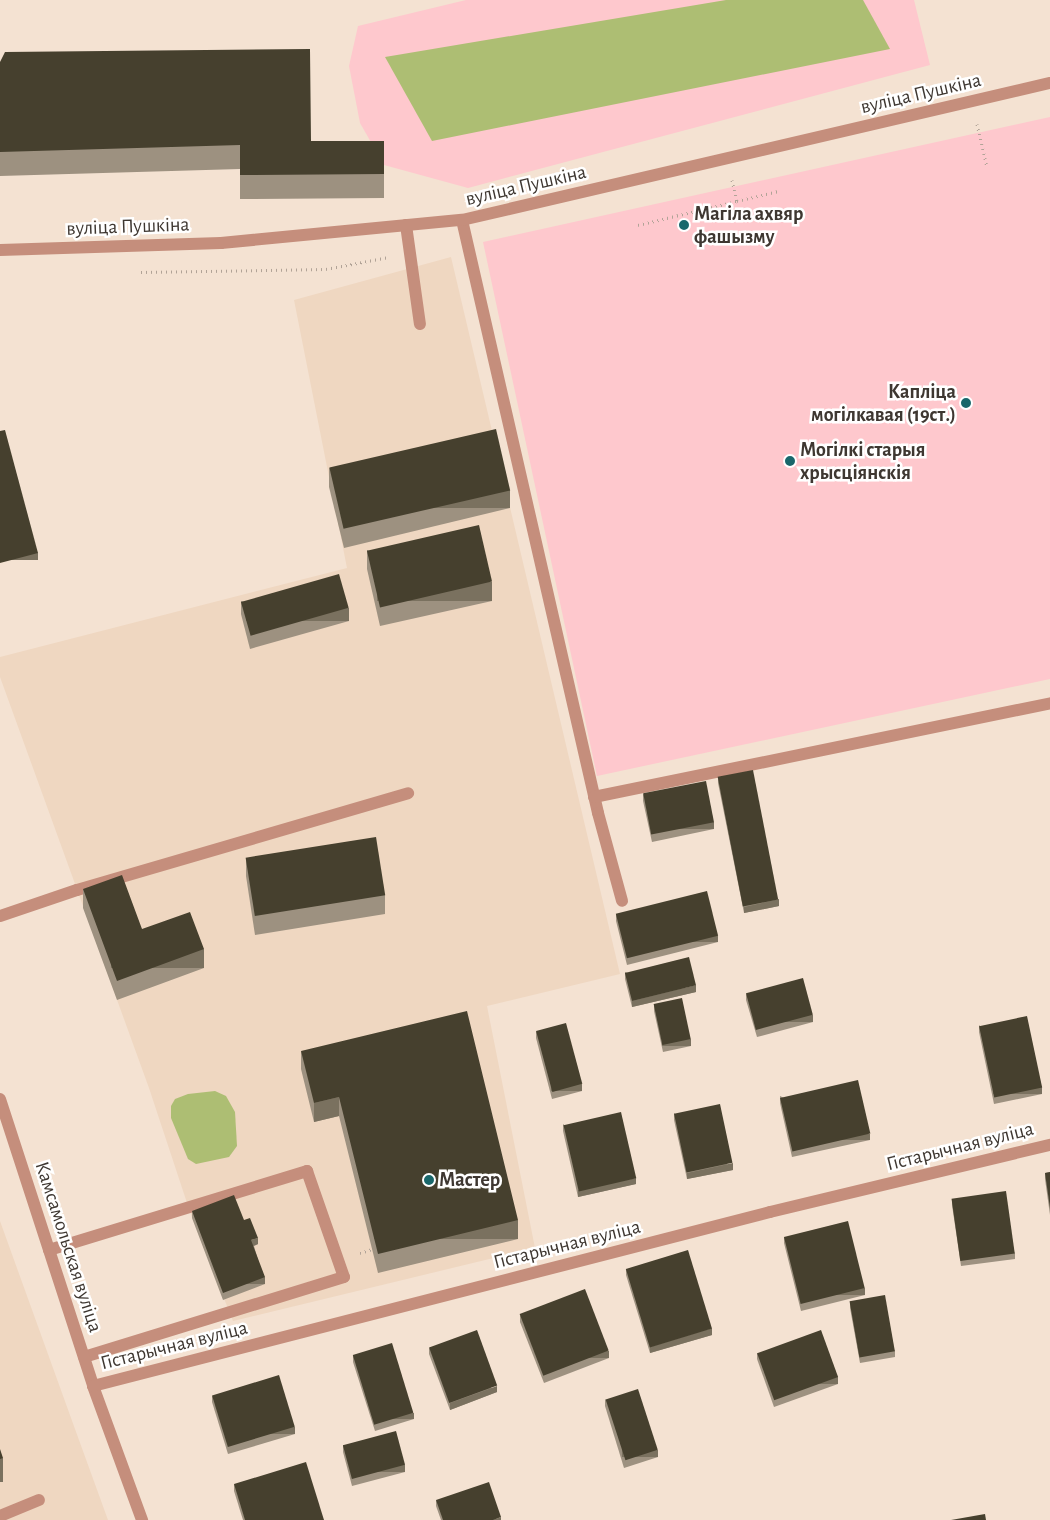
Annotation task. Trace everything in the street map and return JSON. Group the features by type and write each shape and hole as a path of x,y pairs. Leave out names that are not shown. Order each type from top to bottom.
{"street":[{"name":"вуліца Пушкіна","path":"0,250 221,243 462,220 1050,83"},
{"path":"462,220 594,797 622,901"},
{"path":"406,225 420,324"},
{"path":"594,797 1050,703"},
{"path":"0,916 76,890 408,793"},
{"name":"Камсамольская вуліца","path":"0,1099 93,1386 142,1520"},
{"name":"Гістарычная вуліца","path":"93,1386 760,1215 1050,1145"},
{"path":"49,1250 307,1171 344,1277 84,1357"},
{"path":"0,1516 39,1500"}],"path":[{"path":"977,124 987,167"},
{"path":"732,179 737,201"},
{"path":"638,224 779,191"}],"shaded area":[{"path":"466,0 914,0 930,65 468,188 384,165 360,123 349,66 358,26"},
{"path":"726,0 863,0 890,49 432,141 385,57"},
{"name":"Могілкі старыя хрысціянскія","path":"1050,117 1050,679 597,776 483,242"},
{"path":"451,257 620,974 487,1006 535,1248 233,1321 192,1218 149,1088 0,677 0,657 347,568 294,300"},
{"path":"215,1091 226,1096 235,1112 237,1146 229,1157 196,1164 188,1159 171,1118 171,1106 175,1099 188,1094"},
{"path":"0,1221 75,1429 108,1520 0,1520"}],"building":[{"path":"310,49 311,141 384,141 384,174 240,175 240,145 0,152 0,62 5,52"},
{"path":"496,429 510,490 344,529 329,467"},
{"path":"5,430 38,553 0,563 0,431"},
{"path":"479,525 492,582 380,607 367,551"},
{"path":"339,574 349,608 251,636 241,602"},
{"path":"753,770 778,900 743,906 718,777"},
{"path":"706,781 714,822 651,834 643,793"},
{"path":"376,837 385,895 255,916 246,858"},
{"path":"122,875 142,929 190,912 204,949 117,981 83,889"},
{"path":"707,891 718,936 627,958 616,914"},
{"path":"689,957 696,985 632,1001 625,973"},
{"path":"803,978 813,1015 756,1030 746,993"},
{"path":"682,998 691,1039 662,1045 654,1004"},
{"name":"Мастер","path":"467,1011 518,1220 378,1254 339,1097 314,1103 301,1051"},
{"path":"1027,1016 1042,1087 994,1098 979,1026"},
{"path":"566,1023 582,1084 552,1092 536,1031"},
{"path":"858,1080 870,1134 792,1152 780,1098"},
{"path":"720,1104 732,1163 687,1172 674,1114"},
{"path":"621,1112 636,1178 579,1192 564,1125"},
{"path":"1050,1172 1050,1208 1045,1173"},
{"path":"1006,1191 1015,1253 960,1261 952,1199"},
{"path":"234,1195 244,1220 250,1218 258,1238 251,1240 265,1277 223,1293 192,1211"},
{"path":"848,1221 865,1288 801,1304 784,1237"},
{"path":"688,1250 712,1328 650,1347 626,1269"},
{"path":"585,1289 609,1351 543,1376 520,1314"},
{"path":"885,1295 895,1351 859,1357 850,1301"},
{"path":"477,1330 497,1385 449,1403 429,1347"},
{"path":"821,1330 838,1377 774,1400 757,1353"},
{"path":"392,1343 413,1413 374,1425 353,1355"},
{"path":"279,1375 295,1427 228,1447 212,1395"},
{"path":"638,1389 658,1450 625,1460 606,1400"},
{"path":"396,1431 405,1465 352,1479 343,1445"},
{"path":"306,1462 324,1520 245,1520 234,1484"},
{"path":"489,1482 501,1517 493,1520 443,1520 436,1500"},
{"path":"985,1514 986,1520 951,1520"}],"place":[{"name":"Магіла ахвяр фашызму","path":"684,225"},
{"name":"Капліца могілкавая (19ст.)","path":"966,403"},
{"name":"Могілкі старыя хрысціянскія","path":"790,461"},
{"name":"Мастер","path":"429,1180"}]}
